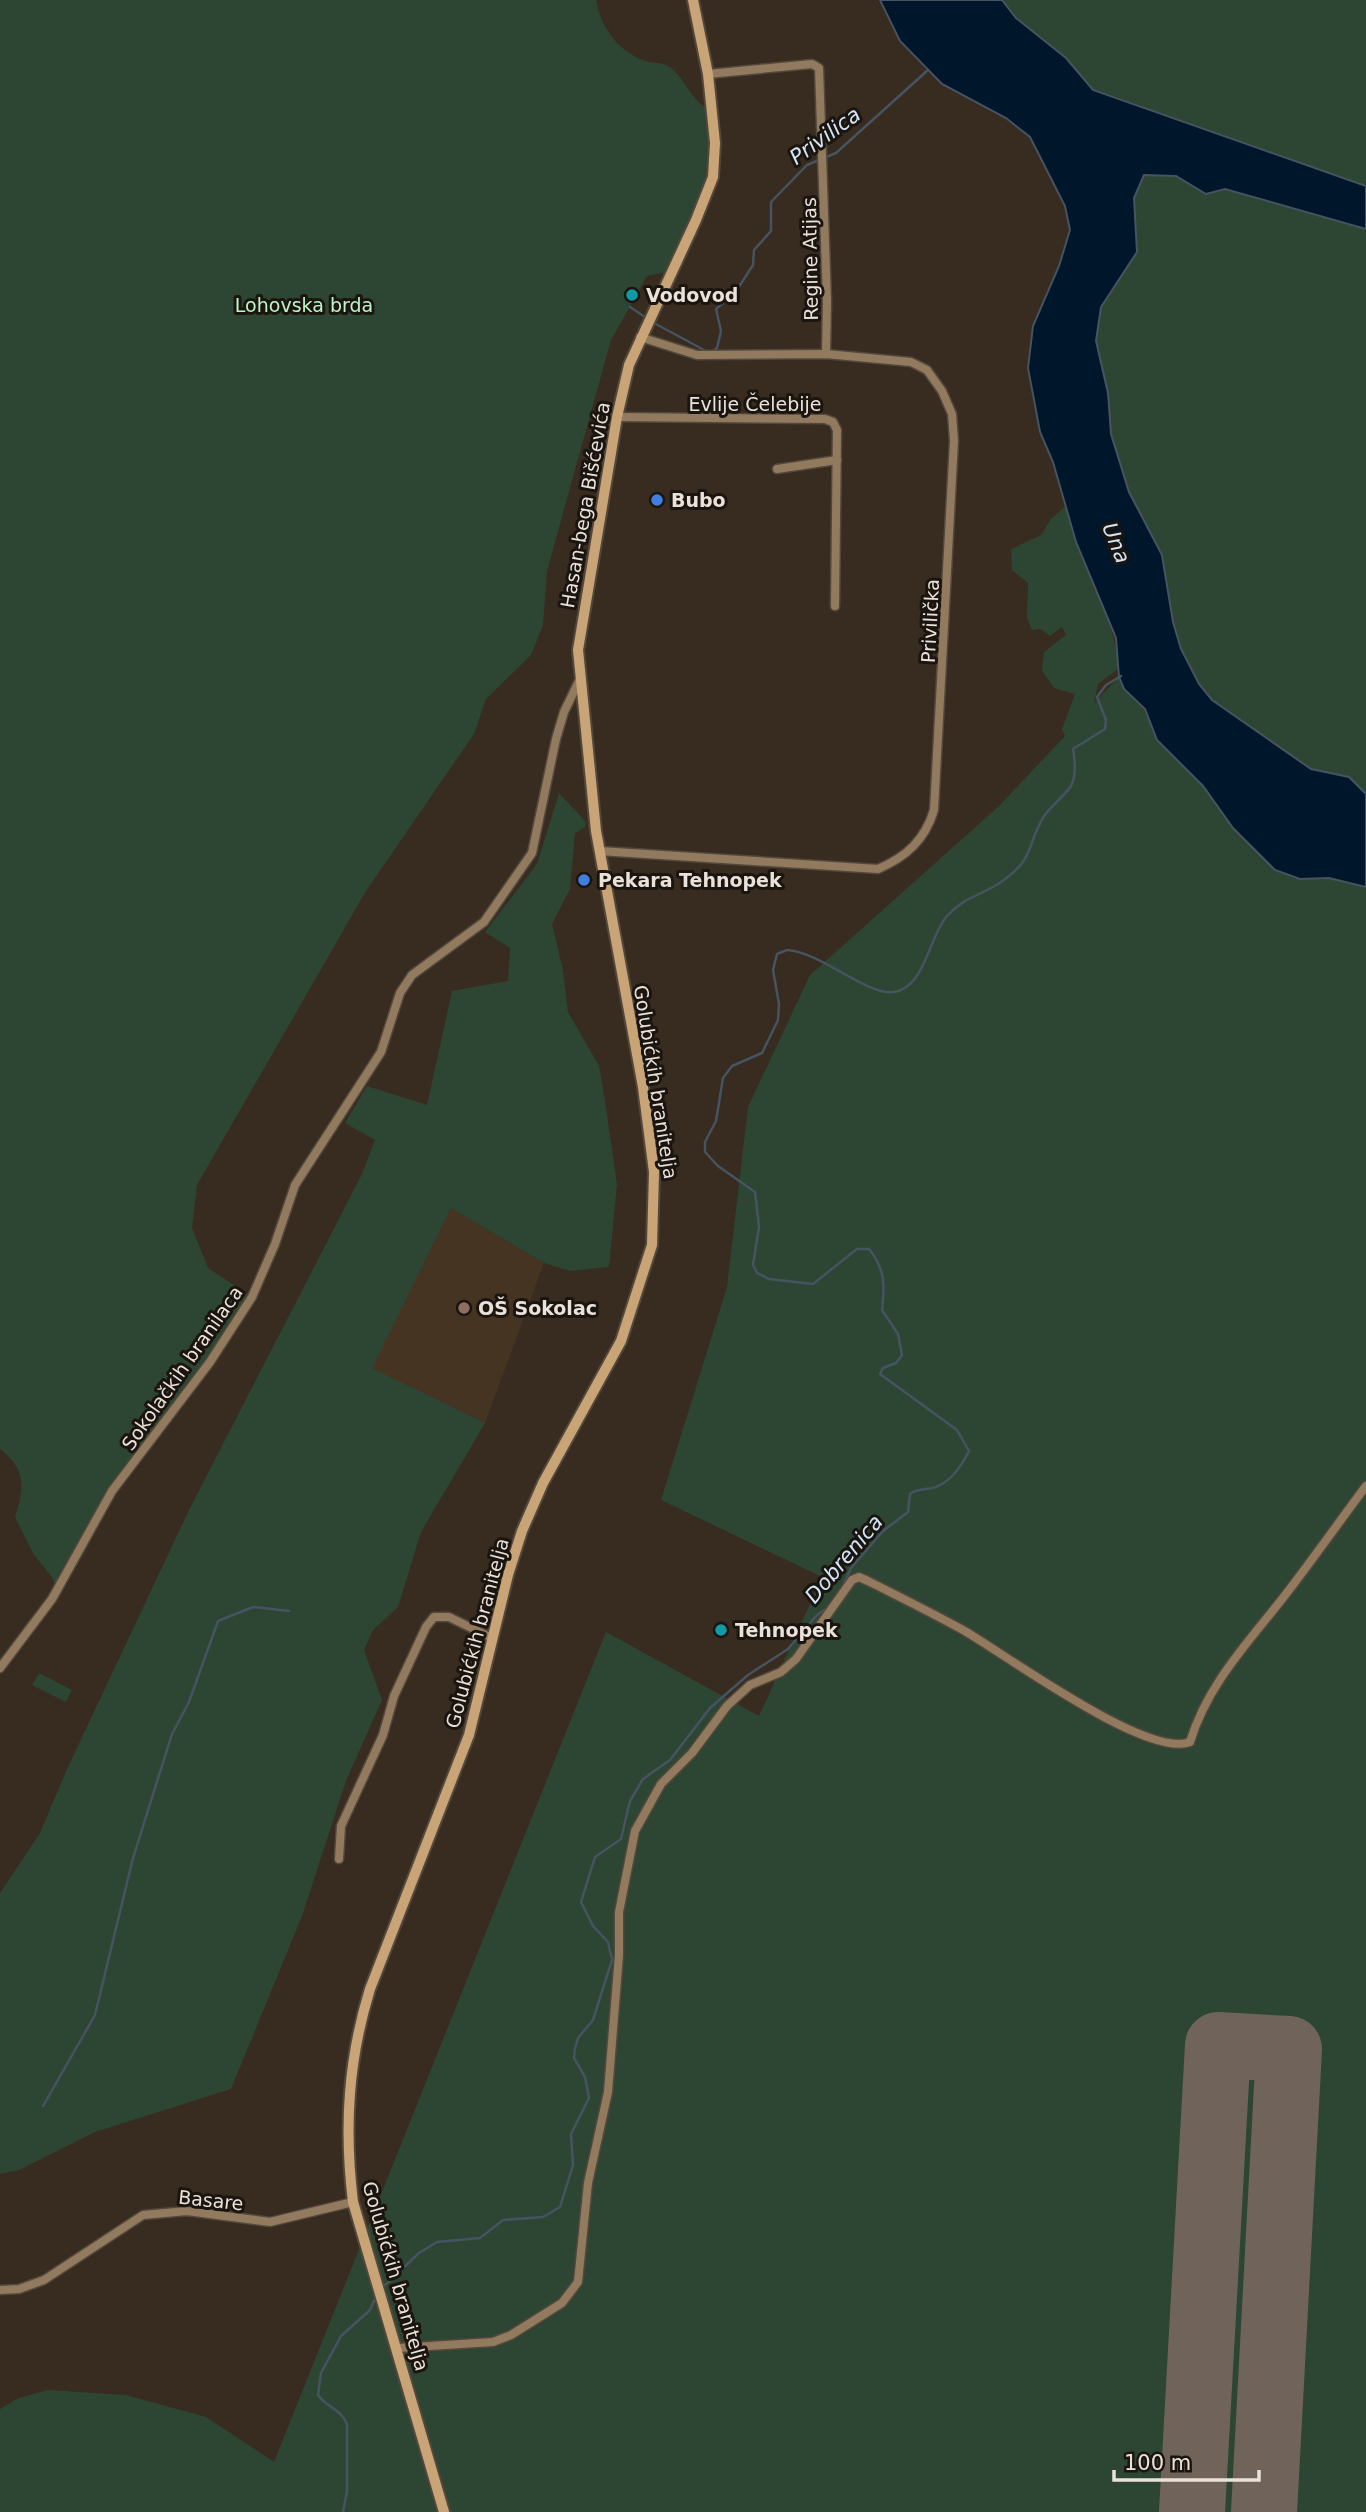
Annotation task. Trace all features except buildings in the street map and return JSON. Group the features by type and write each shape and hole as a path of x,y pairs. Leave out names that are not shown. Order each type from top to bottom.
{"street":[{"path":"692,0 708,74"},
{"name":"Regine Atijas","path":"708,74 812,64 819,68 827,301 826,354"},
{"name":"Hasan-bega Bišćevića","path":"579,681 581,631 617,417 629,365 713,177 715,143 708,74"},
{"name":"Privilička","path":"600,851 878,869 915,846 929,825 934,810 954,441 952,414 936,381 919,365 893,358 826,354 697,355 640,337"},
{"name":"Evlije Čelebije","path":"617,417 825,419 833,422 837,430 835,606"},
{"path":"777,469 837,460"},
{"name":"Golubićkih branitelja","path":"444,2512 353,2202 347,2151 347,2108 358,2027 419,1858 469,1735 492,1638 522,1531 543,1483 621,1341 652,1245 654,1172 643,1087 600,851 579,681"},
{"name":"Sokolačkih branilaca","path":"0,1668 52,1599 112,1491 210,1362 252,1297 295,1185 381,1052 400,993 412,975 484,922 532,853 556,739 564,712 579,681"},
{"path":"398,2348 493,2342 511,2335 562,2303 578,2282 588,2183 608,2092 619,1955 620,1905 635,1831 661,1784 692,1753 727,1706 750,1685 781,1672 796,1659 852,1580 859,1577 868,1581 964,1631 1110,1720 1169,1744 1184,1745 1190,1742 1197,1717 1236,1653 1284,1597 1366,1486"},
{"path":"339,1859 341,1826 383,1735 394,1696 426,1627 434,1617 449,1617 492,1638"},
{"name":"Basare","path":"0,2290 19,2289 44,2280 128,2222 155,2213 187,2211 270,2222 353,2202"}],"shaded area":[{"name":"OŠ Sokolac","path":"451,1208 544,1263 485,1423 371,1368"}],"green space":[{"name":"Lohovska brda","path":"0,0 596,0 602,20 619,45 635,57 671,68 694,97 712,111 714,160 673,271 647,276 611,340 547,571 543,625 531,655 486,699 474,734 366,891 197,1185 192,1228 208,1268 252,1297 128,1470 57,1590 52,1577 34,1555 15,1517 21,1480 15,1464 0,1449"},
{"path":"1002,0 1366,0 1366,186 1093,89 1016,18"},
{"path":"1144,175 1176,176 1206,194 1225,189 1366,229 1366,794 1349,777 1311,770 1212,700 1199,684 1181,649 1173,622 1162,555 1129,492 1111,434 1108,393 1096,341 1101,307 1137,252 1134,198"},
{"path":"1067,505 1110,626 1119,668 1098,684 1094,703 1119,677 1245,810 1366,872 1366,2512 0,2512 0,2409 19,2398 48,2390 126,2395 206,2417 274,2462 606,1632 759,1716 822,1577 661,1500 727,1287 748,1107 810,975 999,806 1065,736 1062,729 1075,694 1054,688 1042,671 1044,652 1066,635 1062,627 1050,636 1040,629 1032,630 1027,618 1028,583 1012,570 1011,549 1041,535 1051,519"},
{"path":"559,793 586,822 585,827 575,833 570,889 552,924 563,970 568,1012 599,1066 604,1094 617,1184 609,1267 570,1271 544,1263 451,1208 372,1368 485,1423 421,1532 398,1607 373,1630 364,1650 382,1700 346,1781 302,1916 231,2089 95,2132 19,2170 0,2174 0,1893 40,1833 67,1769 189,1510 362,1174 375,1140 345,1123 367,1086 427,1105 452,991 508,981 510,948 485,932 537,864"},
{"path":"39,1673 72,1690 66,1702 32,1685"}],"water":[{"name":"Una","path":"880,0 1002,0 1016,18 1066,58 1093,90 1366,186 1366,229 1225,189 1206,194 1176,176 1144,175 1134,198 1137,252 1101,307 1096,341 1108,393 1111,434 1129,492 1162,555 1173,622 1181,649 1199,684 1212,700 1311,769 1349,777 1366,794 1366,887 1329,878 1300,879 1275,870 1233,828 1203,786 1157,740 1145,709 1124,689 1119,677 1116,638 1076,542 1053,462 1040,432 1028,368 1033,326 1059,266 1070,230 1065,206 1030,137 1006,118 942,84 900,41"}],"waterway":[{"name":"Privilica","path":"713,351 717,348 721,331 716,309 735,293 753,265 754,250 771,231 771,202 807,165 836,153 928,70"},
{"name":"Privilica","path":"630,307 648,319"},
{"name":"Privilica","path":"654,323 706,351"},
{"name":"Dobrenica","path":"839,1594 851,1568 883,1531 908,1512 910,1494 948,1480 969,1451 957,1430 880,1374 883,1368 896,1363 902,1355 898,1334 882,1310 883,1278 869,1249 857,1249 813,1284 769,1279 757,1273 753,1265 759,1227 755,1192 718,1166 705,1152 705,1142 716,1121 723,1078 732,1066 762,1053 778,1020 779,1004 773,970 777,954 787,950 800,953 883,991 894,992 913,981 947,916 968,899 1004,880 1026,857 1043,818 1071,786 1075,768 1073,749 1105,729 1106,720 1097,697 1106,685 1121,676"},
{"path":"43,2106 95,2015 133,1858 172,1734 189,1702 218,1621 253,1607 289,1611"},
{"name":"Dobrenica","path":"381,2289 419,2253 437,2242 480,2238 503,2220 543,2217 560,2207 573,2165 571,2134 589,2098 585,2077 574,2058 575,2048 578,2038 593,2020 612,1960 608,1942 593,1926 581,1902 595,1857 621,1839 630,1801 643,1779 670,1760 710,1708 748,1675 788,1649 817,1615 829,1607"},
{"name":"Dobrenica","path":"343,2512 347,2491 347,2424 341,2415 318,2395 321,2373 341,2336 370,2310 377,2294"}],"runway":[{"path":"1192,2512 1218,2045 1289,2049 1264,2512"}],"place":[{"name":"Vodovod","path":"632,295"},
{"name":"Bubo","path":"657,500"},
{"name":"Pekara Tehnopek","path":"584,880"},
{"name":"OŠ Sokolac","path":"464,1308"},
{"name":"Tehnopek","path":"721,1630"}]}
